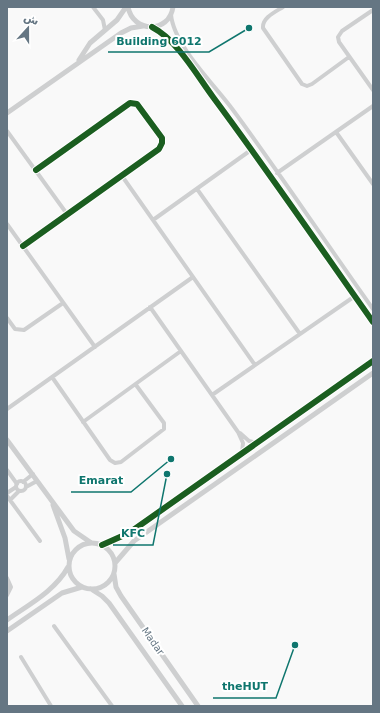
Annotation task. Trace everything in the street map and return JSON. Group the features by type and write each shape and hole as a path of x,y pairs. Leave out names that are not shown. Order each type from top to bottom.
{"street":[{"path":"94,7 103,20 105,30"},
{"path":"77,63 90,43 117,20 127,7 132,17 143,26"},
{"path":"173,7 171,14 173,27 178,39 233,110 373,309"},
{"path":"283,7 265,19 263,28 302,84 310,85 349,57"},
{"path":"373,8 339,35 339,42 373,90"},
{"path":"7,113 121,33 131,28 161,25 171,14"},
{"path":"152,27 164,35 175,46 373,322"},
{"path":"22,246 159,149 162,143 161,136 139,106 134,103 128,104 36,170"},
{"path":"277,173 373,106"},
{"path":"7,130 68,214"},
{"path":"336,132 373,184"},
{"path":"153,220 251,150"},
{"path":"122,176 256,365"},
{"path":"197,189 300,334"},
{"path":"7,224 95,347"},
{"path":"7,409 193,277"},
{"path":"212,395 355,296"},
{"path":"7,318 15,329 24,330 63,303"},
{"path":"150,307 238,432 243,443 242,453"},
{"path":"83,422 181,351"},
{"path":"7,440 74,531 84,539 102,544 113,541 129,533 373,361"},
{"path":"115,563 134,541 373,373"},
{"path":"52,377 110,460 115,463 121,462 164,429 164,423 136,385"},
{"path":"238,432 249,440 257,443"},
{"path":"7,470 20,491"},
{"path":"7,493 32,474"},
{"path":"10,500 20,491 24,491 26,487 37,481"},
{"path":"23,482 26,487"},
{"path":"41,486 58,514 69,559 68,568 71,577 82,587"},
{"path":"7,496 40,541"},
{"path":"69,559 78,547 92,542"},
{"path":"7,631 62,592 82,587 91,589 105,585 114,574 115,563 111,552 102,544"},
{"path":"7,620 50,589 59,581 68,568"},
{"name":"Madar","path":"114,574 116,587 121,596 198,706"},
{"path":"7,578 7,590"},
{"path":"7,578 11,587 7,595"},
{"name":"Madar","path":"91,589 102,596 109,603 182,706"},
{"path":"54,626 112,706"},
{"path":"21,657 51,706"}],"cycle path":[{"path":"152,27 170,40 186,58 373,322"},
{"path":"23,246 159,149 162,143 162,138 137,104 130,103 36,170"},
{"path":"102,545 129,533 373,361"}],"place":[{"name":"Building 6012","path":"249,28"},
{"name":"Emarat","path":"171,459"},
{"name":"KFC","path":"167,474"},
{"name":"theHUT","path":"295,645"}]}
